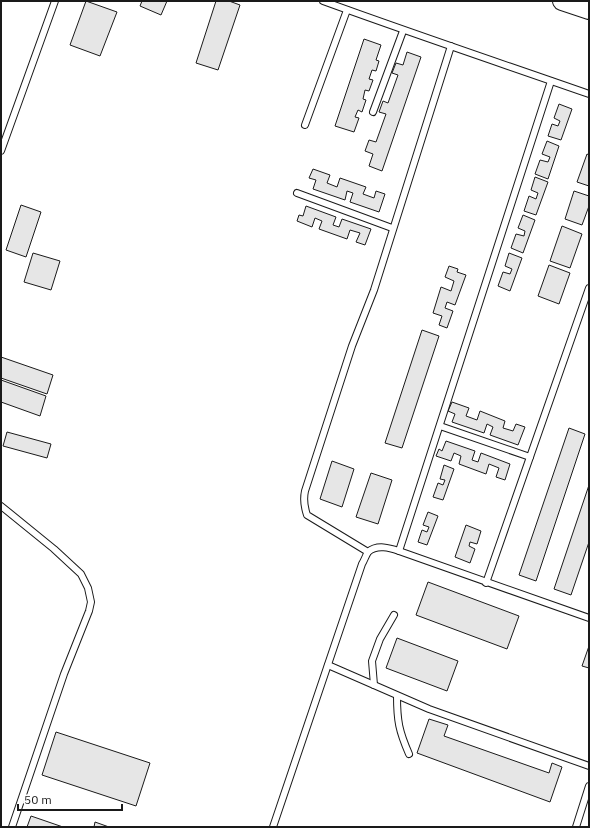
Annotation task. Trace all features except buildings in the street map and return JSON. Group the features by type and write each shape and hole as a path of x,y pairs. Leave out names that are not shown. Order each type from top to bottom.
{"main road":[{"path":"562,1 589,10"}],"lane":[{"path":"1,151 55,1"},
{"path":"322,1 589,94"},
{"path":"305,125 347,10"},
{"path":"373,112 403,30"},
{"path":"368,552 307,515 304,507 305,491 352,346 374,290 392,228 451,46"},
{"path":"399,551 551,81"},
{"path":"297,193 392,228"},
{"path":"486,583 589,288"},
{"path":"440,426 530,457"},
{"path":"1,506 54,549 81,574 88,588 90,602 89,611 64,674 12,827"},
{"path":"273,827 362,564 368,552 377,547 389,548 589,618"},
{"path":"374,685 372,661 380,639 394,615"},
{"path":"328,665 429,710 589,766"},
{"path":"397,696 397,719 401,736 409,754"},
{"path":"576,827 589,786"}]}
